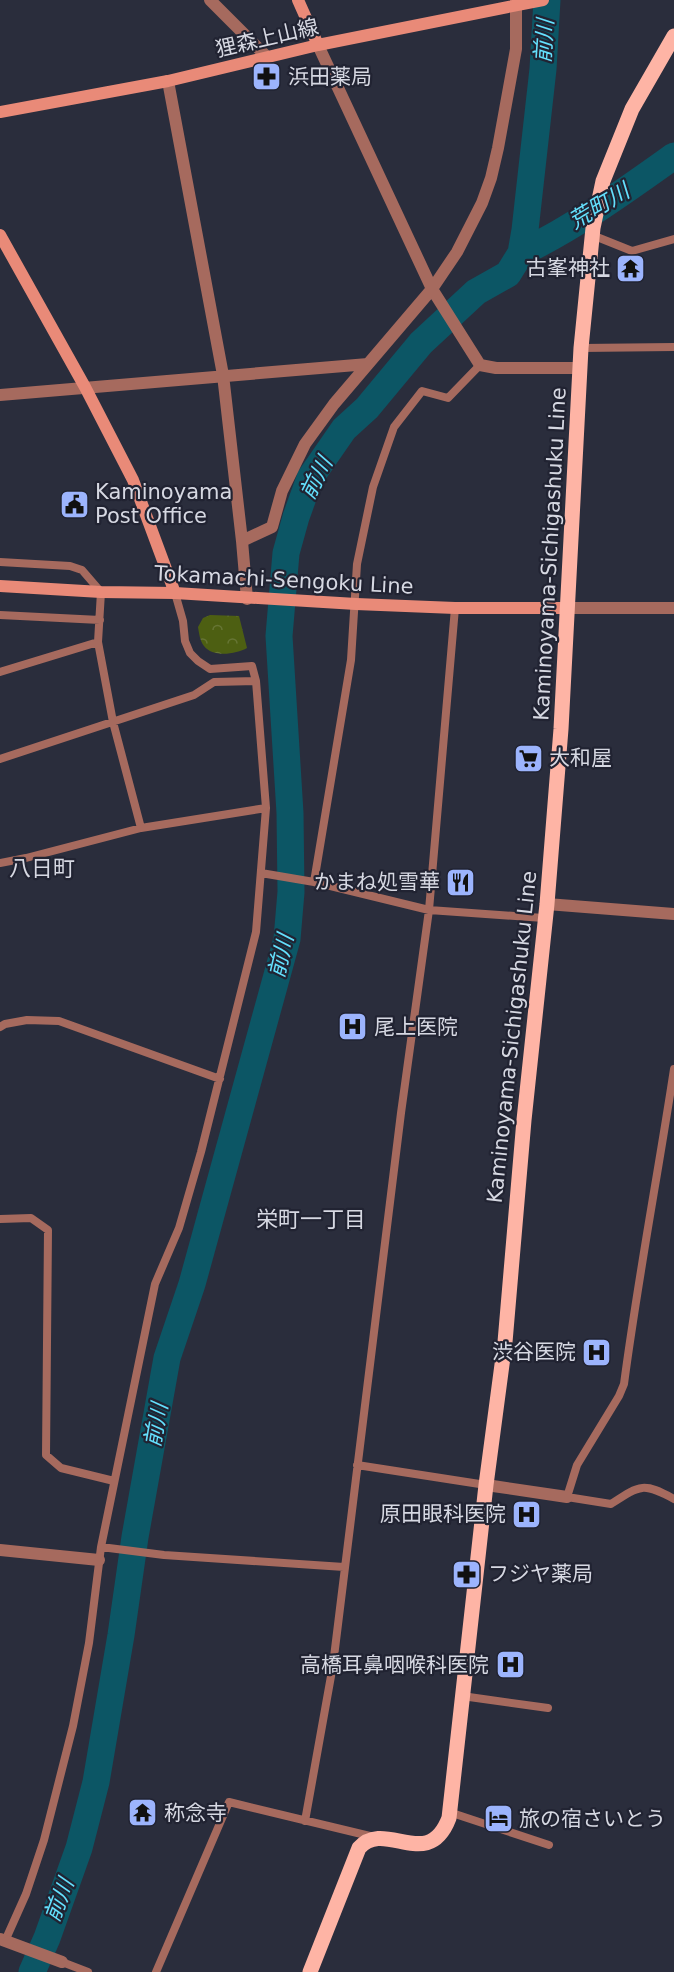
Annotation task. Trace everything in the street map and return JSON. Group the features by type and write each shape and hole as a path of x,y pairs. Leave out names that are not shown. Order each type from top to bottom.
{"main road":[{"path":"298,0 318,45"},
{"name":"狸森上山線","path":"0,112 168,81 318,45 517,3 543,0"},
{"name":"Kaminoyama-Sichigashuku Line","path":"378,1838 421,1844 431,1841 439,1837 445,1828 449,1812 486,1485 505,1342 545,911 561,729 581,348 593,232 603,181 632,109 674,36"},
{"path":"0,235 85,387 133,480 175,593"},
{"name":"Tokamachi-Sengoku Line","path":"0,586 455,608 567,608"},
{"path":"310,1972 359,1848 364,1842 378,1838"}],"street":[{"path":"210,0 267,57"},
{"path":"242,541 272,527 282,491 305,444 334,404 432,289 457,252 482,203 491,178 516,49 517,3"},
{"path":"318,45 432,289 480,365 496,368 581,368"},
{"path":"168,81 223,375 247,599"},
{"path":"0,395 368,364"},
{"path":"567,608 674,608"},
{"path":"545,911 674,914"},
{"path":"486,1485 567,1497"},
{"path":"0,1550 100,1553"},
{"path":"3,1943 62,1962"}],"lane":[{"path":"593,232 632,251 674,239"},
{"path":"581,348 674,347"},
{"path":"314,882 351,660 357,564 373,487 394,427 422,391 447,398 480,365"},
{"path":"0,562 70,566 82,570 101,592 98,642 113,722 141,828"},
{"path":"3,1943 26,1894 44,1840 73,1726 88,1643 100,1553 155,1284 179,1228 220,1078 256,932 266,808 256,681 252,666 210,669 190,653 185,641 183,621 175,593"},
{"path":"305,1821 333,1665 401,1113 429,910 455,608"},
{"path":"0,615 100,620"},
{"path":"0,672 98,642"},
{"path":"0,759 194,695 214,682 256,681"},
{"path":"0,863 141,828 266,808"},
{"path":"261,873 314,882 429,910 545,911"},
{"path":"0,1027 27,1020 59,1021 220,1078"},
{"path":"674,1069 651,1220 638,1284 624,1384 577,1465 567,1497 611,1504 642,1487 655,1489 674,1499"},
{"path":"0,1219 31,1218 48,1230 46,1455 61,1468 114,1480"},
{"path":"357,1465 486,1485"},
{"path":"100,1553 344,1567"},
{"path":"462,1696 548,1708"},
{"path":"156,1972 229,1802 378,1838"},
{"path":"449,1812 549,1845"},
{"path":"62,1962 88,1972"}],"green space":[{"path":"210,615 239,616 247,648 225,654 208,650 202,642 198,627 203,618"}],"waterway":[{"name":"前川","path":"32,1972 47,1938 79,1848 96,1782 135,1537 167,1358 192,1284 287,939 291,892 290,813 279,636 286,553 310,478 344,429 367,408 421,343 476,292 508,274 521,253 543,69 547,0"},
{"name":"荒町川","path":"521,253 580,220 674,156"}],"place":[{"name":"浜田薬局","path":"267,77"},
{"name":"古峯神社","path":"631,268"},
{"name":"Kaminoyama Post Office","path":"74,504"},
{"name":"大和屋","path":"528,758"},
{"name":"かまね処雪華","path":"461,882"},
{"name":"尾上医院","path":"353,1027"},
{"name":"渋谷医院","path":"597,1352"},
{"name":"原田眼科医院","path":"527,1514"},
{"name":"フジヤ薬局","path":"467,1574"},
{"name":"高橋耳鼻咽喉科医院","path":"510,1665"},
{"name":"称念寺","path":"143,1813"},
{"name":"旅の宿さいとう","path":"498,1819"}],"district":[{"name":"八日町","path":"42,868"},
{"name":"栄町一丁目","path":"311,1219"}]}
